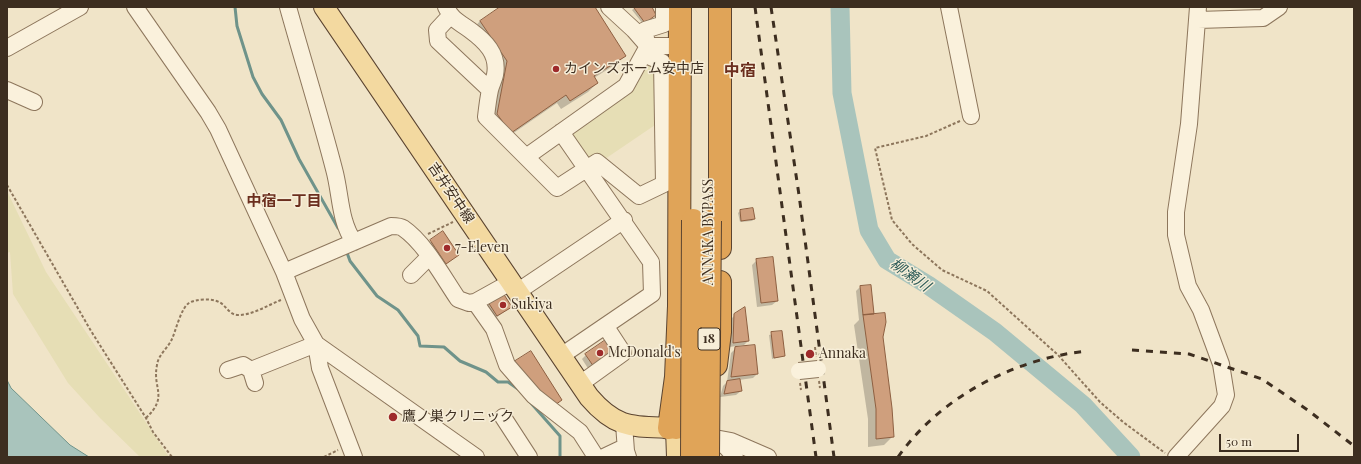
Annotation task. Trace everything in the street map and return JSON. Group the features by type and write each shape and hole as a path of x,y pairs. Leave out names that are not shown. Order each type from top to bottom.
{"highway":[{"path":"673,428 679,306 680,7"},
{"name":"ANNAKA BYPASS","path":"692,7 712,448"},
{"name":"ANNAKA BYPASS","path":"692,457 708,7"},
{"path":"673,428 706,386 715,370 720,332 720,7"},
{"path":"679,306 720,304"}],"main road":[{"name":"吉井安中線","path":"324,7 580,384 603,413 624,424 673,428"},
{"path":"666,457 673,428"},
{"path":"673,428 677,457"}],"street":[{"path":"7,48 80,7"},
{"path":"135,7 212,117 252,198 307,330 316,344 476,457"},
{"path":"288,7 334,171 343,220 346,230 354,242"},
{"path":"609,7 634,30 648,46 680,46"},
{"path":"490,90 438,41 437,30 448,12 460,25 484,40 492,52 496,68 490,90 486,117 558,188 597,162 639,196 664,184 662,62 648,56 645,30 664,24 664,7"},
{"path":"949,7 972,116"},
{"path":"1176,457 1222,406 1226,395 1221,364 1201,310 1188,286 1176,235 1176,212 1188,124 1198,14 1263,18 1279,7"},
{"path":"526,157 626,86 648,46"},
{"path":"7,90 34,102"},
{"path":"561,132 624,220 651,262 652,294 606,327 561,356"},
{"path":"284,272 391,226 402,227 416,240 458,299 469,303 514,287 624,220"},
{"path":"411,275 429,257"},
{"path":"475,302 494,329 507,365 534,396 580,432 596,457"},
{"path":"580,384 623,353 606,327"},
{"path":"228,370 243,365 253,376 316,344"},
{"path":"316,344 320,368 354,457"},
{"path":"799,372 818,369"},
{"path":"503,417 529,457"},
{"path":"604,457 627,452 624,424"},
{"path":"673,428 712,448 726,447 735,457"},
{"path":"1189,457 1198,434"},
{"path":"712,448 731,441 768,457"}],"path":[{"path":"972,116 926,136 875,148 892,220 912,244 942,270 987,291 1058,355 1100,402 1123,422 1170,457"},
{"path":"7,185 87,324 146,418 153,432 172,457"},
{"path":"416,240 466,215"},
{"path":"146,418 156,409 159,399 156,365 159,358 172,340 185,308 189,303 198,300 218,302 233,314 246,314 293,296"}],"shaded area":[{"path":"646,60 656,65 658,123 602,161 594,155 589,159 570,132"},
{"path":"7,191 46,272 169,457 140,457 100,418 68,383 13,294 10,252 7,253"}],"water":[{"path":"7,380 11,388 70,445 89,457 7,457"}],"building":[{"name":"カインズホーム安中店","path":"500,7 595,7 626,56 594,76 598,83 570,101 566,95 511,133 497,114 507,61 480,21"},
{"path":"652,7 656,15 645,23 634,8"},
{"path":"753,208 755,219 741,221 740,210"},
{"path":"443,231 459,255 446,264 430,240"},
{"path":"773,257 778,301 761,303 756,259"},
{"path":"871,285 874,314 863,315 860,286"},
{"path":"503,293 512,307 497,316 488,302"},
{"path":"745,307 749,341 733,343 734,314"},
{"path":"885,313 886,322 883,337 894,437 876,439 876,409 863,315"},
{"path":"782,331 785,356 774,358 771,332"},
{"name":"McDonald's","path":"607,339 615,352 594,367 585,354"},
{"path":"755,345 758,374 731,377 735,347"},
{"path":"531,351 562,400 555,405 512,363"},
{"path":"740,379 742,391 724,394 727,381"}],"waterway":[{"path":"235,7 237,26 253,77 262,94 281,120 299,159 338,228"},
{"name":"柳瀬川","path":"840,7 842,93 869,230 887,260 928,285 995,332 1083,405 1131,457"},
{"path":"346,250 350,261 377,296 398,310 418,336 420,346 444,347 460,361 486,372 498,382 508,382 518,389"},
{"path":"530,402 560,436 560,457"}],"railway":[{"path":"755,7 816,457"},
{"path":"771,7 799,195 834,457"},
{"path":"1132,350 1189,354 1262,379 1309,411 1354,446"},
{"path":"898,457 915,436 935,416 957,399 981,384 1033,362 1061,355 1088,351"}],"place":[{"name":"カインズホーム安中店","path":"556,69"},
{"name":"7-Eleven","path":"447,248"},
{"name":"Sukiya","path":"503,305"},
{"name":"McDonald's","path":"600,353"},
{"name":"Annaka","path":"810,354"},
{"name":"鷹ノ巣クリニック","path":"393,417"}],"district":[{"name":"中宿","path":"740,71"},
{"name":"中宿一丁目","path":"284,201"}]}
